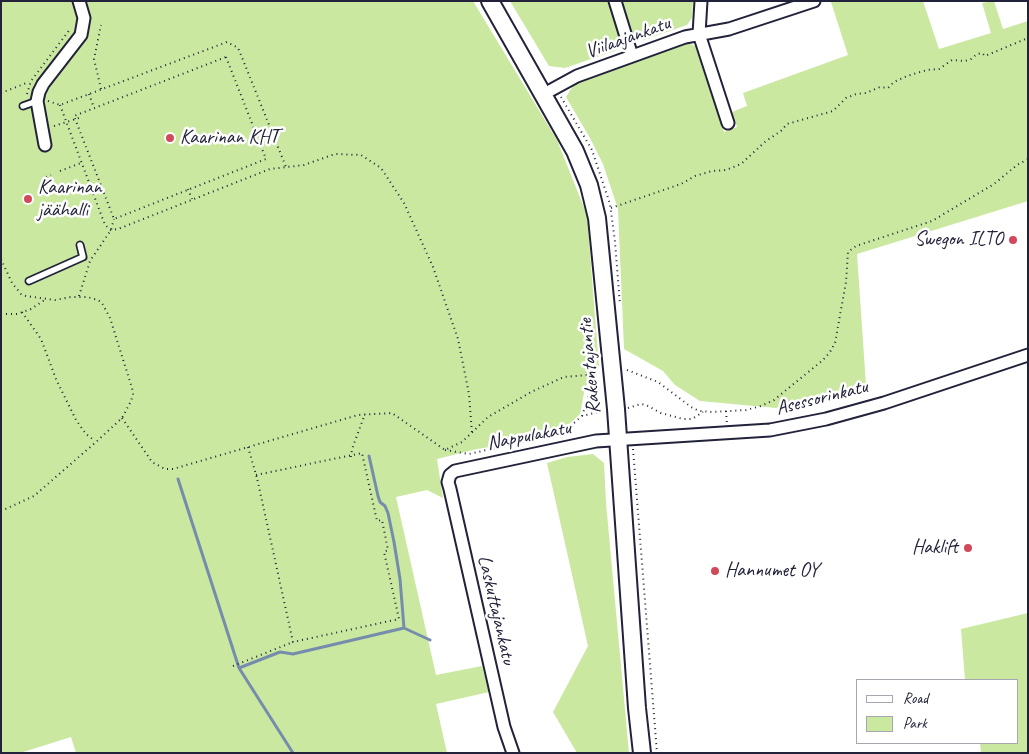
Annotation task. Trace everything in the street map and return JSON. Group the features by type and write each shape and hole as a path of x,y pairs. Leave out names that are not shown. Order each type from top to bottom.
{"street":[{"path":"45,145 29,103 81,35 84,18 79,1"},
{"name":"Rakentajantie","path":"490,1 564,129 582,166 598,218 618,440 637,708 642,753"},
{"path":"615,1 632,56"},
{"path":"701,1 699,34 728,123"},
{"name":"Viilaajankatu","path":"544,94 577,76 632,56 699,34 729,29 814,1"},
{"name":"Asessorinkatu","path":"618,440 770,430 826,419 884,403 1028,355"},
{"name":"Nappulakatu","path":"450,475 461,468 596,441 618,440"},
{"name":"Laskuttajankatu","path":"450,475 448,482 458,527 504,727 513,753"}],"lane":[{"path":"29,280 83,257 80,245"}],"path":[{"path":"29,103 27,97 31,81 70,31 72,24"},
{"path":"101,25 94,59 101,89"},
{"path":"611,208 681,184 712,170 726,170 742,164 787,124 833,111 846,98 880,87 888,88 894,82 907,76 927,70 939,69 952,60 965,61 977,54 985,56 1028,38"},
{"path":"286,167 238,48 227,42 60,105 105,225 111,230 118,229 270,169 304,165 335,154 361,156 381,168 404,202 433,267 458,339 469,394 472,433"},
{"path":"79,296 90,261 111,230 114,219 74,116 226,57 266,159 114,219"},
{"path":"1,93 31,81"},
{"path":"89,94 94,108"},
{"path":"54,126 80,118"},
{"path":"627,370 658,382 699,411 746,410 774,400 815,367 830,352 837,335 846,282 848,252 856,246 932,221 994,184 1016,165 1028,159"},
{"path":"60,171 81,162"},
{"path":"46,177 51,175"},
{"path":"188,190 192,200"},
{"path":"1,259 16,289 26,296 46,299 79,296 98,300 102,303 110,318 132,388 131,401 122,418 34,496 1,510"},
{"path":"1,314 17,314 31,309 46,299"},
{"path":"22,312 41,339 56,378 76,420 86,434 96,442"},
{"path":"445,450 462,442 488,417 531,392 564,377 605,373"},
{"path":"582,416 596,374"},
{"path":"627,408 635,405 646,405 661,413 683,419 692,419 705,411"},
{"path":"122,418 152,462 165,469 172,469 365,414 392,413 445,450 469,454 549,436 566,429 582,416 608,410"},
{"path":"351,456 365,414"},
{"path":"248,447 257,477 293,642"},
{"path":"233,666 293,642 400,619 384,552 388,550 382,520 377,521 362,452 257,477"}],"green space":[{"path":"1,1 473,1 557,140 587,215 599,367 585,387 580,414 566,427 503,445 437,459 443,498 427,490 396,497 436,675 482,666 489,692 436,704 447,753 76,753 71,737 20,753 1,753"},
{"path":"510,1 607,1 621,40 617,50 565,68 549,66"},
{"path":"621,1 693,1 692,18 687,25 644,40 633,36"},
{"path":"923,1 939,49 991,33 982,3 994,1 1003,29 1028,21 1028,201 857,254 866,385 776,408 700,401 675,385 663,371 624,349 618,209 603,164 566,97 574,84 688,43 695,46 724,132 737,127 732,112 747,106 743,93 848,55 831,2"},
{"path":"593,454 604,463 629,753 577,753 553,712 588,646 547,463 567,457"},
{"path":"1028,613 1028,753 981,753 980,744 1019,744 1019,679 965,679 961,629"}],"waterway":[{"path":"369,456 378,496 388,513 394,542 400,579 404,628"},
{"path":"178,479 239,668 293,753"},
{"path":"239,668 280,652 293,654 404,628 430,640"}],"place":[{"name":"Kaarinan KHT","path":"170,138"},
{"name":"Kaarinan jäähalli","path":"28,199"},
{"name":"Swegon ILTO","path":"1013,240"},
{"name":"Haklift","path":"968,548"},
{"name":"Hannumet OY","path":"715,571"}]}
